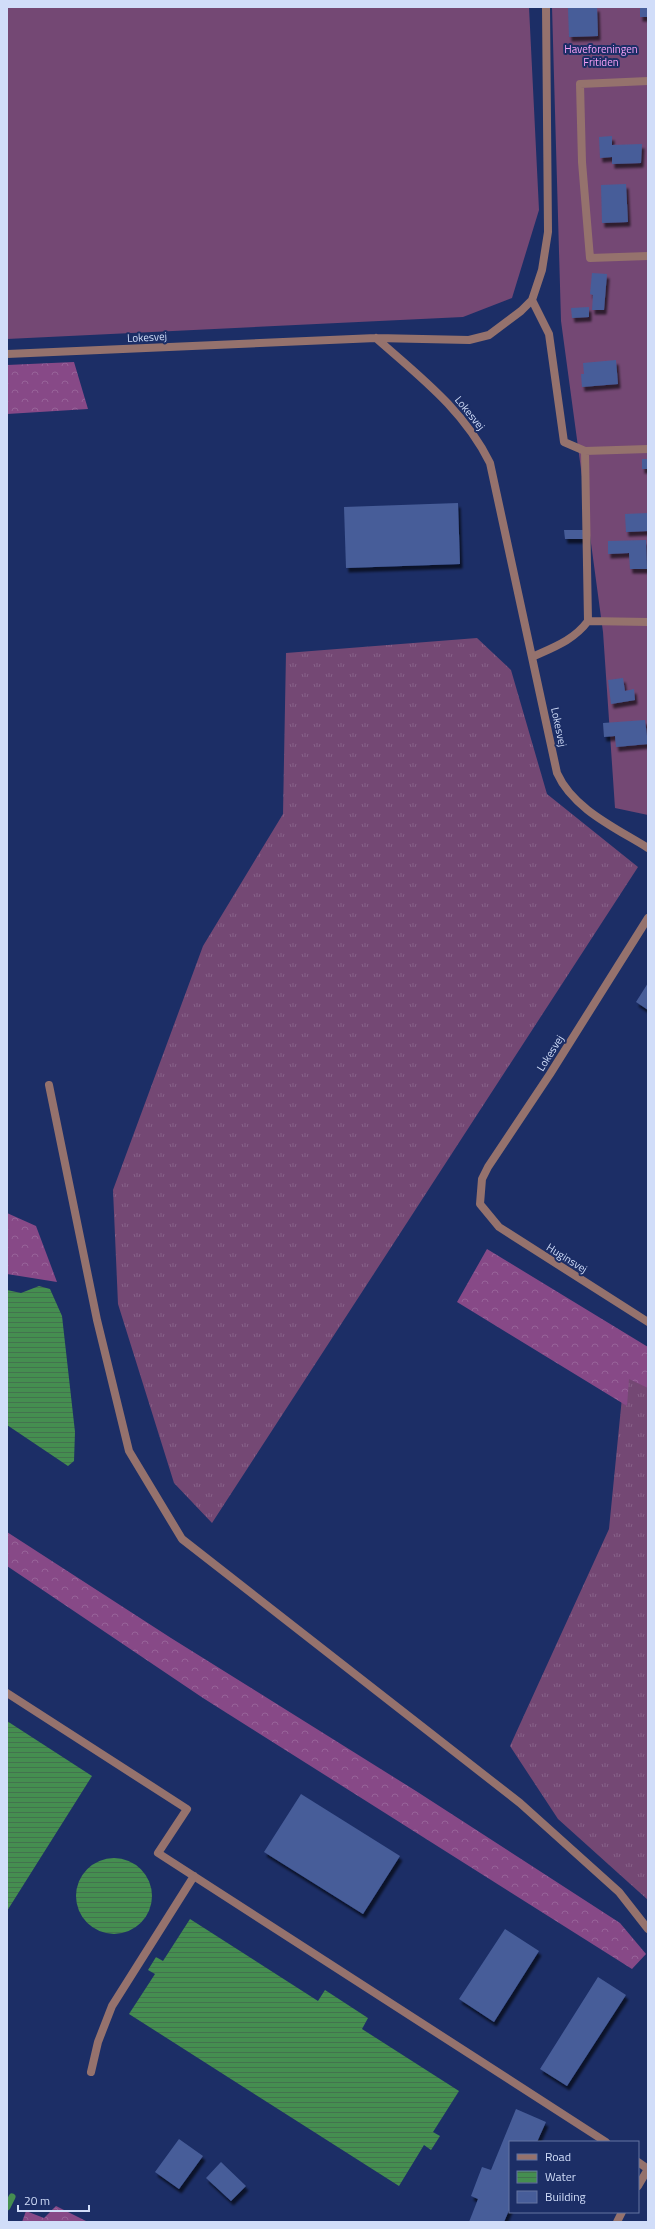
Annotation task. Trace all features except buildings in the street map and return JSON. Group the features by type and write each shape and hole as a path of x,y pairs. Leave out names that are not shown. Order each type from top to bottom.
{"street":[{"path":"376,338 469,340 489,335 521,311 532,300 542,270 548,232 546,7"},
{"path":"648,82 580,84 582,162 590,258 648,256"},
{"path":"532,300 549,334 564,442 585,451 648,448"},
{"name":"Lokesvej","path":"7,354 376,338 458,413 480,442 490,463 557,773 562,785 581,804 648,848"},
{"path":"532,657 566,642 579,633 588,621 585,451"},
{"path":"588,621 648,622"},
{"name":"Lokesvej","path":"480,1204 482,1179 488,1167 550,1074 648,918"},
{"path":"49,1085 97,1320 129,1451 182,1539 520,1803 619,1892 648,1929"},
{"name":"Huginsvej","path":"480,1204 499,1227 648,1322"},
{"path":"7,1693 187,1809 158,1853 604,2141"},
{"path":"91,2072 98,2042 112,2006 194,1876"},
{"path":"639,2163 648,2169 639,2184"},
{"path":"617,2222 622,2213"}],"green space":[{"path":"7,7 529,7 539,210 512,298 463,317 7,339"},
{"name":"Haveforeningen Fritiden","path":"552,7 648,7 648,815 615,808 603,632 561,321"},
{"path":"74,362 88,409 7,414 7,365"},
{"path":"477,638 511,670 547,794 638,867 212,1523 174,1483 118,1304 113,1190 203,946 283,814 286,653"},
{"path":"7,1213 36,1226 57,1282 7,1274"},
{"path":"487,1249 648,1347 648,1388 629,1379 627,1406 457,1302"},
{"path":"625,1367 648,1381 648,1900 558,1819 510,1746 609,1529"},
{"path":"7,1532 171,1638 416,1791 620,1923 646,1954 632,1969 203,1698 7,1566"},
{"path":"56,2206 88,2222 22,2222 26,2211 44,2218"}],"water":[{"path":"39,1286 50,1289 62,1316 75,1432 74,1461 68,1466 7,1425 7,1290 21,1293"},
{"path":"7,1721 92,1776 7,1911"},
{"path":"107,1858 121,1858 135,1864 146,1875 152,1889 152,1903 149,1911 141,1923 135,1928 121,1934 107,1934 93,1928 82,1917 76,1903 76,1889 82,1875 93,1864"},
{"path":"190,1919 318,2001 325,1990 368,2018 362,2029 459,2091 433,2132 440,2136 431,2150 424,2145 399,2186 129,2014 155,1974 148,1970 156,1957 163,1961"}],"waterway":[{"path":"7,2207 12,2197"}]}
